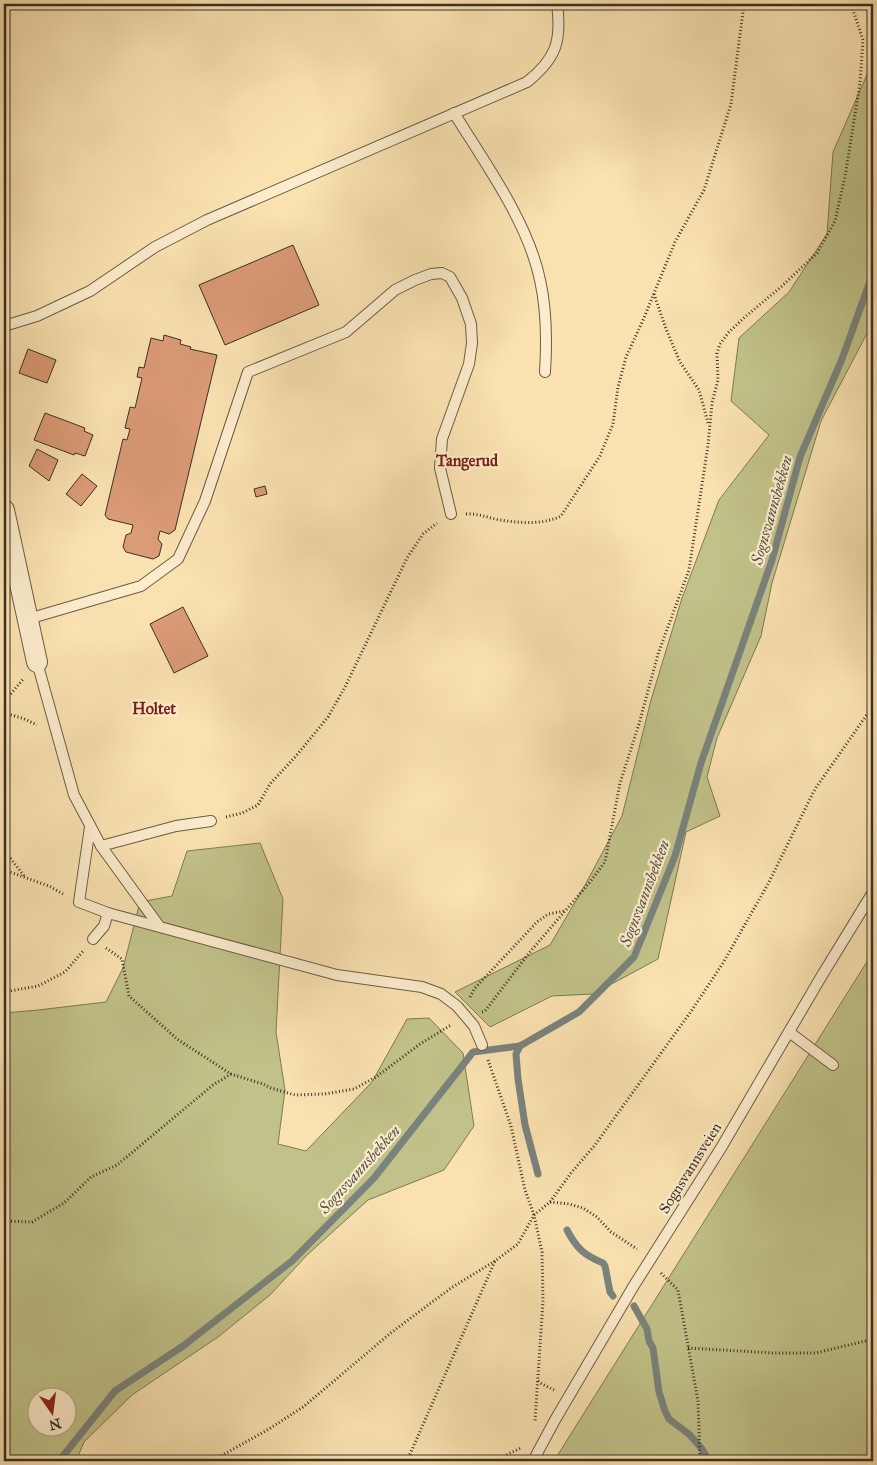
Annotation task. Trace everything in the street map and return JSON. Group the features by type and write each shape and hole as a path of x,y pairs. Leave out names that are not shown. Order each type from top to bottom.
{"street":[{"path":"4,510 37,662"}],"lane":[{"path":"4,326 37,316 90,290 155,248 207,220 527,82 543,70 551,58 558,39 560,21 558,4"},
{"path":"454,113 503,194 528,243 540,278 546,313 547,343 544,372"},
{"path":"28,619 141,586 178,559 205,501 248,372 346,332 395,290 431,274 442,273 450,277 462,298 471,324 472,343 469,364 442,439 440,468 451,514"},
{"path":"37,662 74,796 101,846 159,926"},
{"path":"101,846 176,826 211,820"},
{"path":"90,827 79,902 108,913 337,975 422,988 441,994 467,1016 474,1026 482,1045"},
{"name":"Sognsvannsveien","path":"533,1461 650,1261 721,1148 873,892"},
{"path":"93,939 104,926 108,913"},
{"path":"789,1032 833,1065"}],"path":[{"path":"211,820 242,813 258,805 270,784 328,717 345,687 408,558 423,534 437,522 451,514 475,513 499,520 531,523 561,516 600,456 614,424 618,387 626,357 675,242 704,190 731,104 744,4"},
{"path":"4,992 38,986 65,972 93,939 122,959 128,996 177,1039 231,1074 276,1090 295,1094 325,1094 354,1089 376,1077 444,1028 467,1016 485,1011 529,953 605,862 620,783 639,724 658,654 689,570 708,445 709,425 718,380 717,353 720,344 729,332 817,253 835,221 845,177 860,83 863,40 851,4"},
{"path":"654,294 680,362 699,390 709,425"},
{"path":"4,702 37,662"},
{"path":"212,1461 269,1429 303,1407 399,1326 451,1288 518,1244 534,1215 550,1202 595,1145 692,1010 723,963 768,884 815,789 873,706"},
{"path":"4,713 22,718 56,734"},
{"path":"4,850 25,877"},
{"path":"4,870 49,886 79,902"},
{"path":"457,1006 468,1000 475,988 537,922 548,914 566,910"},
{"path":"486,1056 511,1126 525,1190 534,1215 542,1252 544,1278 541,1346 534,1422"},
{"path":"4,1221 32,1222 64,1203 92,1177 117,1165 213,1085 231,1074"},
{"path":"550,1202 583,1208 597,1217 611,1232 635,1247 678,1290 698,1401 700,1461"},
{"path":"407,1461 494,1261"},
{"path":"688,1348 773,1353 816,1353 873,1339"},
{"path":"498,1461 524,1446"}],"green space":[{"path":"873,61 873,322 821,421 772,583 761,636 717,738 707,777 720,816 686,832 658,959 593,994 552,996 490,1027 455,992 550,945 622,816 651,700 682,598 719,500 769,435 731,401 739,338 789,292 827,234 833,152"},
{"path":"260,843 283,899 276,1032 285,1090 278,1144 306,1151 372,1082 407,1019 429,1018 463,1053 474,1126 444,1170 368,1200 307,1255 270,1295 218,1337 132,1395 84,1442 76,1461 4,1461 4,1013 106,1002 123,968 140,902 172,896 187,851"},
{"path":"873,952 873,1461 554,1461"}],"building":[{"path":"293,245 319,305 225,345 199,285"},
{"path":"164,335 181,340 180,344 191,347 190,349 217,355 175,530 169,534 160,531 158,539 162,544 159,556 153,559 126,552 123,547 126,535 131,533 133,525 108,519 105,515 123,439 127,440 130,429 125,428 130,407 135,408 142,378 137,377 139,367 144,368 151,338 163,341"},
{"path":"28,349 56,360 47,383 19,373"},
{"path":"45,413 85,428 84,431 93,435 85,456 75,453 74,455 34,440"},
{"path":"37,449 58,460 49,481 29,466"},
{"path":"82,474 97,486 81,506 66,494"},
{"path":"265,486 267,494 256,497 254,489"},
{"path":"183,607 208,656 174,673 150,624"}],"waterway":[{"name":"Sognsvannsbekken","path":"59,1461 115,1391 183,1346 292,1261 374,1178 473,1052 520,1046 579,1012 634,957 675,856 701,763 772,560 800,457 842,359 873,273"},
{"path":"520,1046 516,1054 518,1079 525,1125 538,1174"},
{"path":"567,1230 582,1251 603,1263 610,1292 613,1296"},
{"path":"634,1306 647,1329 649,1341 653,1348 659,1392 665,1411 669,1419 690,1435 709,1461"}],"district":[{"name":"Tangerud","path":"467,460"},
{"name":"Holtet","path":"154,708"}]}
